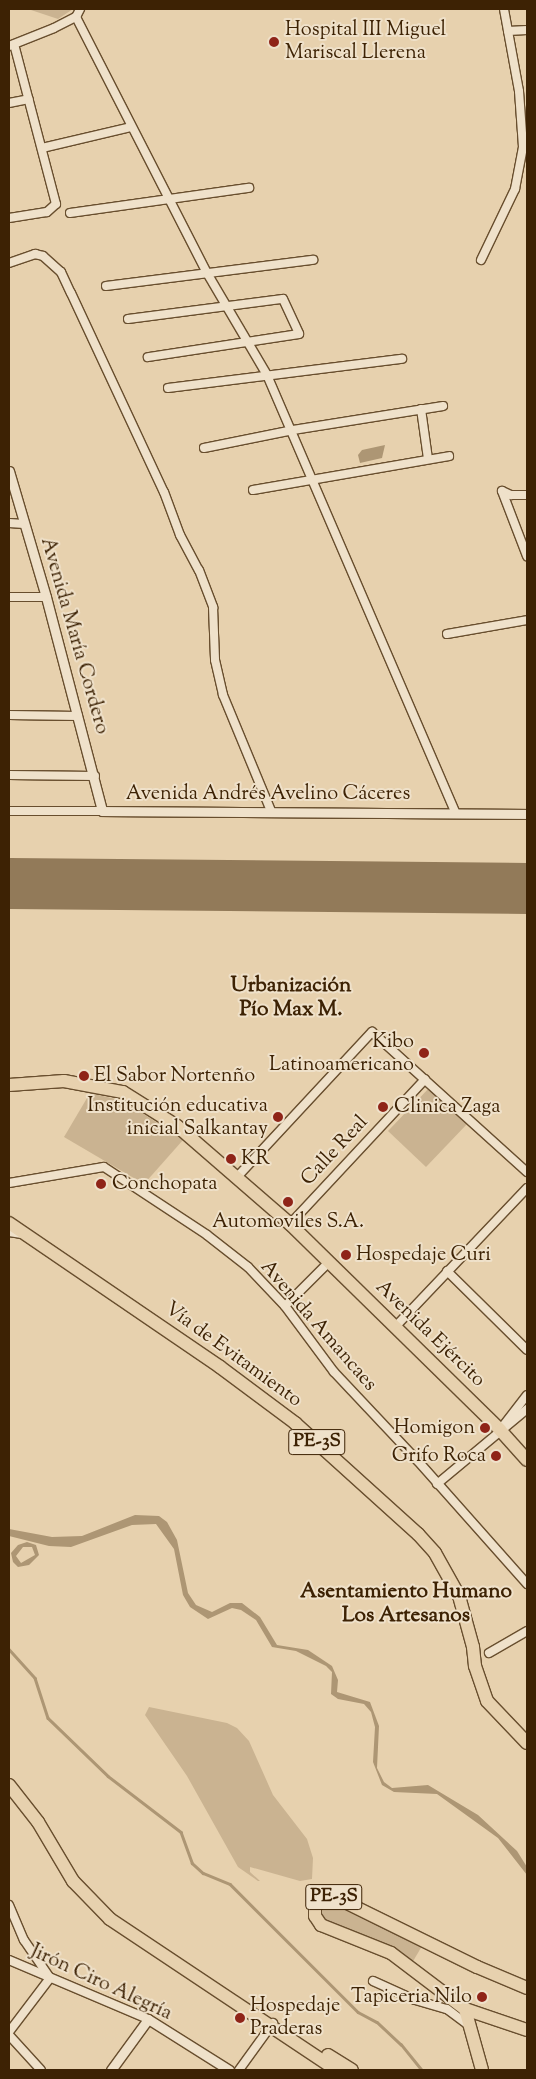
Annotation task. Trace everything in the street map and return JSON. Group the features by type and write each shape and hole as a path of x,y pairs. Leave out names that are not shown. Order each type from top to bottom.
{"highway":[{"name":"Avenida Ejército","path":"9,1085 64,1081 123,1092 177,1126 238,1176 290,1224 328,1263 396,1326 500,1430 527,1460"},
{"name":"Vía de Evitamiento","path":"9,1223 220,1367 294,1423 418,1534 435,1553 459,1596 467,1618 477,1674 487,1701 527,1743"},
{"path":"9,1785 38,1822 73,1881 106,1912 110,1919 272,2024 336,2070"},
{"name":"PE-3S","path":"527,1988 477,1967 341,1900 328,1896 319,1901 314,1916 321,1925 391,1953 465,2009 527,2030"},
{"path":"465,2009 472,2028 482,2070"},
{"path":"272,2024 352,2070"}],"street":[{"path":"9,218 53,209 56,204 29,99 12,45 76,17 80,9"},
{"path":"481,260 515,189 523,147 522,115 504,9"},
{"path":"76,17 207,273 226,307 249,341 267,375 293,430 456,813"},
{"path":"508,31 527,30"},
{"path":"9,103 29,99"},
{"path":"42,148 131,126"},
{"path":"70,213 249,188"},
{"path":"9,263 35,254 43,256 61,272 72,292 164,492 180,535 199,570 213,607 215,660 223,695 271,811"},
{"path":"106,286 312,260"},
{"path":"128,319 283,299 298,334 148,357"},
{"path":"168,388 402,359"},
{"path":"204,448 293,430 443,406"},
{"path":"421,410 428,459"},
{"path":"253,490 314,481 449,456"},
{"name":"Avenida María Cordero","path":"10,476 46,597 95,776 102,811"},
{"path":"527,495 511,495 502,491 527,556"},
{"path":"9,523 24,524"},
{"path":"9,596 46,597"},
{"path":"447,634 527,620"},
{"path":"9,715 78,716"},
{"path":"9,775 95,776"},
{"name":"Avenida Andrés Avelino Cáceres","path":"9,811 271,811 527,814"},
{"path":"238,1176 372,1032 527,1172"},
{"name":"Calle Real","path":"290,1224 425,1079"},
{"name":"Avenida Amancaes","path":"9,1183 104,1167 248,1267 285,1306 334,1372 438,1484 527,1584"},
{"path":"396,1326 527,1188"},
{"path":"9,1232 27,1235"},
{"path":"285,1306 328,1263"},
{"path":"447,1271 527,1350"},
{"path":"438,1484 500,1430 527,1395"},
{"path":"500,1430 513,1424 527,1409"},
{"path":"489,1653 527,1631"},
{"path":"9,1905 24,1940 50,1978 9,2034 41,2070"},
{"name":"Jirón Ciro Alegría","path":"9,1960 148,2019 229,2070"},
{"path":"373,1981 415,2000 447,2009 472,2028"},
{"path":"111,2070 148,2019"},
{"path":"239,2070 272,2024"}],"shaded area":[{"path":"28,9 73,9 58,19"},
{"path":"385,445 382,458 360,463 358,455 362,450"},
{"path":"430,1087 468,1123 426,1167 388,1131"},
{"path":"90,1093 124,1101 183,1140 144,1184 64,1137"},
{"path":"135,1515 159,1516 167,1522 177,1540 188,1593 196,1605 212,1612 230,1603 242,1603 260,1617 277,1645 308,1650 332,1666 338,1680 337,1692 370,1702 379,1726 377,1768 384,1782 392,1788 428,1785 478,1815 517,1851 527,1867 527,1875 498,1838 437,1794 394,1792 382,1785 373,1762 375,1727 371,1712 364,1704 338,1699 331,1694 332,1672 326,1666 296,1651 272,1647 256,1620 241,1610 232,1608 208,1619 190,1607 183,1595 174,1549 156,1524 132,1525 71,1547 49,1546 9,1536 9,1529 52,1537 82,1536"},
{"path":"27,1542 36,1545 39,1555 29,1565 18,1567 13,1562 11,1553 18,1545","holes":["23,1547 32,1547 35,1555 21,1563 16,1556"]},
{"path":"149,1707 227,1723 237,1728 249,1741 273,1795 307,1839 313,1858 312,1879 300,1881 250,1867 250,1872 260,1881 258,1881 238,1867 187,1776 145,1715"},
{"path":"332,1904 422,1946 412,1963 323,1919 321,1907"}],"waterway":[{"path":"9,1649 35,1678 48,1718 108,1776 181,1832 192,1863 203,1873 230,1884 358,2012 377,2022 401,2044 422,2070"}],"runway":[{"path":"9,883 527,888"}],"place":[{"name":"Hospital III Miguel Mariscal Llerena","path":"274,42"},
{"name":"Kibo Latinoamericano","path":"424,1053"},
{"name":"El Sabor Nortenño","path":"84,1076"},
{"name":"Clinica Zaga","path":"383,1107"},
{"name":"Institución educativa inicial Salkantay","path":"278,1117"},
{"name":"KR","path":"231,1159"},
{"name":"Conchopata","path":"101,1184"},
{"name":"Automoviles S.A.","path":"288,1202"},
{"name":"Hospedaje Curi","path":"346,1255"},
{"name":"Homigon","path":"485,1428"},
{"name":"Grifo Roca","path":"496,1456"},
{"name":"Tapiceria Nilo","path":"482,1997"},
{"name":"Hospedaje Praderas","path":"240,2018"}],"district":[{"name":"Urbanización Pío Max M.","path":"291,998"},
{"name":"Asentamiento Humano Los Artesanos","path":"406,1604"}]}
